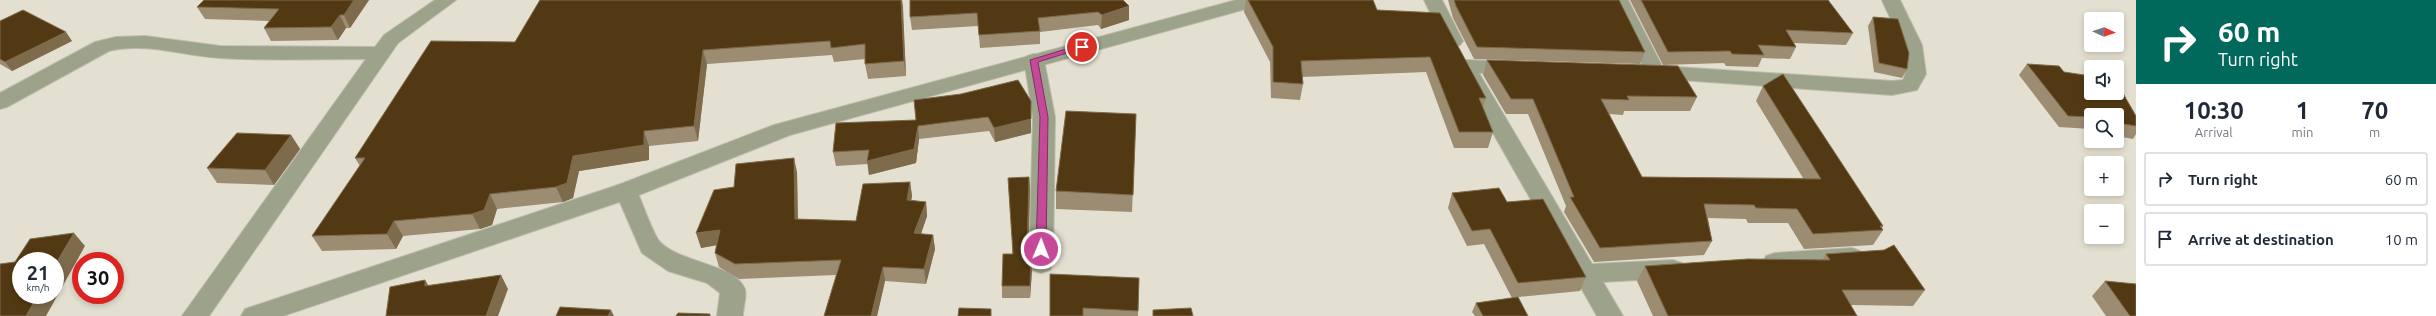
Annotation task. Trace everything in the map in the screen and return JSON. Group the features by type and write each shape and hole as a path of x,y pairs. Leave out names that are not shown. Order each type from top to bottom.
{"street":[{"path":"195,316 391,39 447,0"},
{"path":"254,316 626,191 717,154 782,130 1257,0"},
{"path":"1433,0 1466,66 1610,316"},
{"path":"1619,0 1655,72"},
{"path":"1632,71 1892,88 1910,85 1916,74 1912,45 1891,0"},
{"path":"0,102 102,46 117,41 136,41 219,52 381,53"},
{"path":"1034,60 1044,117 1041,264"},
{"path":"1466,66 1537,68"},
{"path":"626,191 650,247 678,265 715,276 733,290 730,316"},
{"path":"1753,263 1873,255"},
{"path":"1586,274 1698,267"}],"building":[{"path":"204,0 354,0 344,15 340,15 331,27 264,28 279,9 197,7"},
{"path":"540,0 901,0 904,61 865,64 865,44 831,48 830,41 703,50 694,126 644,131 644,145 573,156 567,183 556,187 490,194 484,210 472,214 394,221 387,234 312,236 365,158 355,158 431,41 515,42"},
{"path":"910,0 1123,0 1129,6 1102,15 1098,12 1038,18 1040,31 979,35 977,13 910,17"},
{"path":"1248,0 1373,0 1377,10 1440,13 1486,98 1479,98 1493,132 1459,132 1430,57 1301,61 1303,84 1273,82 1273,47"},
{"path":"1454,0 1619,0 1645,52 1477,47"},
{"path":"1641,0 1828,0 1853,33 1786,30 1796,47 1758,45 1764,55 1732,54 1730,51 1668,52"},
{"path":"23,10 66,32 5,62 0,59 0,21"},
{"path":"1873,17 1898,19 1909,53 1907,69 1879,63"},
{"path":"1487,60 1678,66 1697,97 1627,96 1629,100 1601,99 1642,177 1821,179 1763,86 1783,74 1883,226 1880,226 1883,230 1813,234 1797,209 1756,208 1754,205 1704,204 1712,241 1600,248 1570,197 1574,197 1533,99 1511,99"},
{"path":"2027,64 2059,66 2064,72 2084,75 2084,100 2124,100 2124,95 2136,116 2136,126 2124,124 2124,108 2084,108 2084,117 2068,116"},
{"path":"1018,80 1031,101 1031,119 994,128 988,117 918,126 914,149 867,161 869,150 833,152 836,123 916,120 914,100 961,94"},
{"path":"1066,111 1136,114 1133,195 1056,191"},
{"path":"237,133 291,135 265,170 207,168"},
{"path":"794,158 795,219 856,221 863,184 910,182 907,200 926,202 914,233 933,235 924,269 883,267 871,316 824,316 841,260 735,264 715,253 720,230 696,233 714,190 734,187 736,164"},
{"path":"1029,177 1027,252 1031,259 1030,286 1002,286 1003,254 1013,254 1008,178"},
{"path":"1499,188 1507,202 1543,199 1586,277 1518,283 1490,229 1472,231 1452,193"},
{"path":"74,233 63,252 22,252 30,239"},
{"path":"1894,245 1925,290 1842,290 1857,316 1668,316 1645,266 1748,259 1830,260 1826,254 1884,250"},
{"path":"12,262 12,304 33,304 26,316 0,316 0,264"},
{"path":"1050,274 1139,278 1138,311 1083,308 1083,316 1050,316"},
{"path":"501,275 486,316 386,316 390,287 425,280 425,286"},
{"path":"2105,281 2136,284 2136,316 2130,316"},
{"path":"1518,297 1528,316 1483,316 1476,303"},
{"path":"560,307 611,310 608,316 556,316"},
{"path":"959,308 991,309 991,316 958,316"},
{"path":"1191,308 1193,316 1153,316 1153,310"},
{"path":"678,313 710,314 710,316 676,316"}],"route":[{"path":"1041,249 1044,117 1034,60 1082,47"}]}
